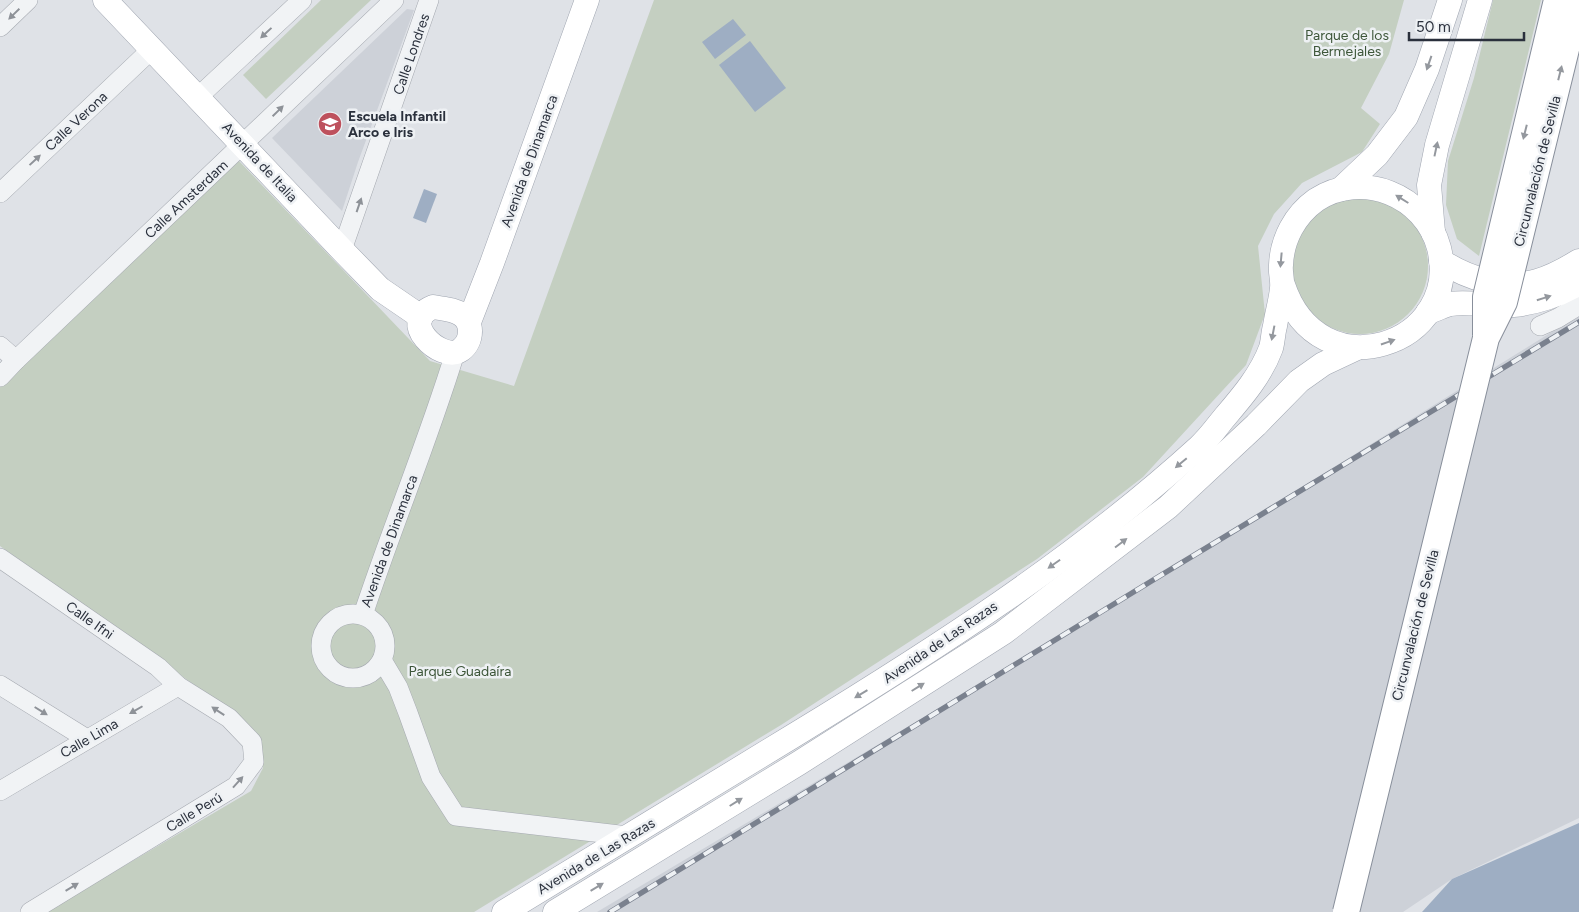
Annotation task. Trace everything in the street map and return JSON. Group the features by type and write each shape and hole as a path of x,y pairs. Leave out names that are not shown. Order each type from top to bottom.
{"highway":[{"name":"Circunvalación de Sevilla","path":"1486,338 1486,298 1557,0"},
{"name":"Circunvalación de Sevilla","path":"1346,912 1486,338 1504,302 1578,0"}],"main road":[{"name":"Avenida de Italia","path":"105,0 380,289 421,317"},
{"name":"Avenida de Dinamarca","path":"468,322 492,263 588,0"},
{"path":"1341,190 1377,155 1406,117 1427,69 1450,0"},
{"path":"1432,232 1429,185 1436,145 1480,0"},
{"path":"1368,187 1394,194 1426,220 1432,232 1438,246 1441,261 1438,288 1428,312 1414,327 1397,339 1371,347 1358,348 1340,345 1324,339 1310,329 1288,302 1283,285 1281,260 1285,242 1292,225 1318,199 1341,190 1368,187"},
{"path":"1441,261 1470,277 1509,284 1536,281 1560,272 1579,261"},
{"path":"1428,312 1449,304 1512,305 1530,302 1579,283"},
{"name":"Avenida de Las Razas","path":"504,912 868,690 981,616 1095,535 1202,444 1250,387 1270,348 1283,285"},
{"path":"433,307 452,310 462,315 468,322 470,328 468,341 455,353 431,344 421,332 419,324 426,310 433,307"},
{"name":"Avenida de Las Razas","path":"555,912 799,763 1002,633 1168,507 1256,425 1299,381 1323,364 1358,348"}],"street":[{"path":"0,27 28,0"},
{"path":"198,97 302,0"},
{"name":"Calle Amsterdam","path":"0,377 394,0"},
{"name":"Calle Londres","path":"342,250 429,0"},
{"name":"Calle Verona","path":"0,194 152,50"},
{"path":"1540,326 1579,305"},
{"path":"0,346 16,360"},
{"name":"Avenida de Dinamarca","path":"363,615 378,568 442,396 455,353"},
{"name":"Calle Ifni","path":"0,558 158,667 178,686"},
{"path":"344,615 363,615 372,620 380,628 384,638 385,649 382,660 369,674 360,677 350,678 332,670 326,662 322,644 328,626 344,615"},
{"path":"382,660 398,687 431,777 456,816 628,836"},
{"path":"0,685 87,739"},
{"name":"Calle Lima","path":"0,791 178,686"},
{"name":"Calle Perú","path":"30,912 236,786 254,762 252,742 229,718 178,686"}],"shaded area":[{"name":"Escuela Infantil Arco e Iris","path":"407,9 414,10 342,211 272,138"},
{"path":"1579,315 1579,818 1452,879 1403,912 597,912 1102,611"}],"green space":[{"path":"321,0 371,0 266,99 243,75"},
{"path":"654,0 1404,0 1389,54 1361,108 1380,124 1362,152 1302,183 1274,214 1258,246 1265,314 1246,365 1143,477 1037,559 781,725 474,912 46,912 251,791 263,768 261,743 246,722 0,546 0,362 13,373 239,161 430,361 514,386"},
{"path":"1493,0 1541,0 1479,256 1457,239 1446,205 1448,161 1474,78"},
{"path":"1360,198 1386,203 1408,218 1423,240 1428,266 1423,292 1408,314 1386,329 1360,334 1334,329 1312,314 1297,292 1292,266 1297,240 1312,218 1334,203"}],"water":[{"path":"733,19 746,35 715,59 702,42"},
{"path":"750,41 786,88 755,112 719,65"},
{"path":"424,189 437,194 426,223 413,218"},
{"path":"1579,823 1579,912 1422,912 1452,879"}],"railway":[{"path":"610,912 1579,322"}],"place":[{"name":"Escuela Infantil Arco e Iris","path":"330,124"}],"park label":[{"name":"Parque de los Bermejales","path":"1347,43"},
{"name":"Parque Guadaíra","path":"460,671"}]}
